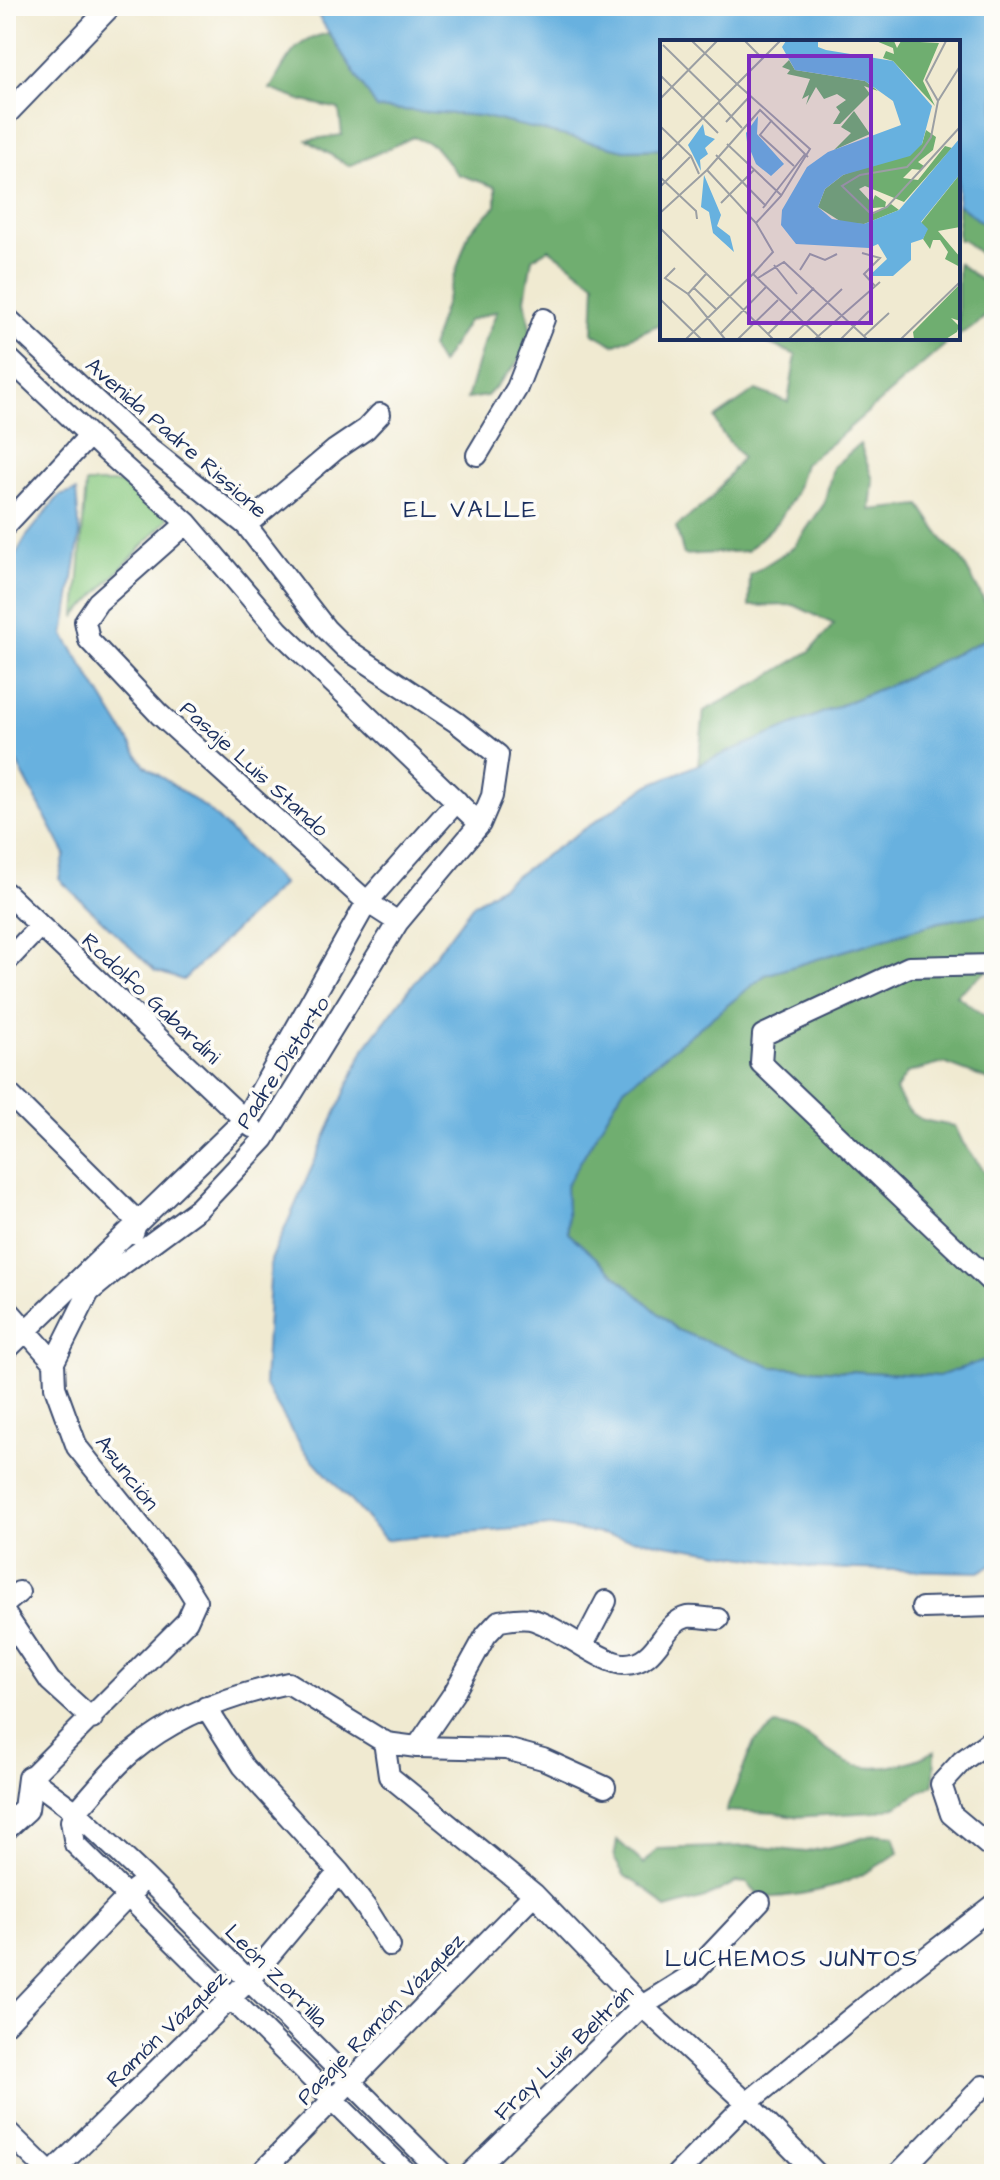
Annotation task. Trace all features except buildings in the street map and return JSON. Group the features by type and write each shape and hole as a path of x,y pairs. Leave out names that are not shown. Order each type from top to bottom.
{"main road":[{"path":"6,1790 30,1778"},
{"path":"6,1827 26,1809 30,1778"}],"street":[{"path":"6,115 107,7"},
{"path":"477,455 517,388 544,319"},
{"name":"Avenida Padre Rissione","path":"8,321 127,430 246,525 326,629 345,648 456,722 498,755 492,796"},
{"path":"6,356 89,436 187,523 279,631 480,824"},
{"path":"246,525 335,450 366,429 380,414"},
{"path":"106,451 127,430"},
{"path":"6,525 89,436"},
{"name":"Pasaje Luis Stando","path":"187,523 98,602 85,621 89,640 159,714 367,902 398,922"},
{"name":"Padre Distorto","path":"54,1362 89,1292 199,1208 264,1139 398,922 480,824 492,796"},
{"name":"Padre Distorto","path":"6,1350 245,1119 367,902 457,801"},
{"name":"Rodolfo Gabardini","path":"6,893 264,1139"},
{"path":"6,962 40,926"},
{"path":"994,965 909,967 763,1035 761,1063 994,1285"},
{"path":"6,1091 137,1221 123,1264"},
{"path":"6,1308 54,1362"},
{"name":"Asunción","path":"54,1362 55,1387 77,1447 181,1577 196,1601 187,1621 92,1719"},
{"path":"583,1645 606,1601"},
{"path":"922,1608 994,1606"},
{"path":"6,1615 50,1681 92,1719 30,1778"},
{"path":"417,1747 454,1693 486,1635 499,1621 528,1618 554,1628 621,1665 637,1663 653,1651 677,1622 688,1617 718,1619"},
{"path":"408,2174 75,1844 71,1821 129,1754 166,1726 206,1707 288,1683 384,1741 417,1747 506,1749 543,1759 605,1787"},
{"path":"206,1707 243,1766 339,1872 390,1946"},
{"path":"994,1738 962,1761 941,1784 951,1814 994,1850"},
{"path":"384,1741 389,1776 534,1894 642,2006 747,2103 817,2174"},
{"name":"León Zorrilla","path":"30,1778 76,1812 145,1877 443,2174"},
{"name":"Ramón Vázquez","path":"51,2174 248,1981 339,1872"},
{"path":"6,2024 130,1897 145,1877"},
{"name":"Pasaje Ramón Vázquez","path":"260,2174 534,1894"},
{"name":"Fray Luis Beltrán","path":"470,2174 642,2006 690,1976 760,1902"},
{"path":"677,2174 747,2103 994,1905"},
{"path":"898,2174 983,2086"},
{"path":"6,2130 51,2174"}],"green space":[{"path":"329,33 377,108 481,116 625,150 660,149 660,324 614,345 593,333 595,283 549,249 532,259 525,299 532,339 514,367 487,396 467,399 497,311 468,321 441,364 431,347 469,232 496,206 496,187 457,174 433,145 413,137 349,166 307,140 342,135 339,109 270,89 292,52 316,36"},
{"path":"960,206 994,232 994,265 960,240"},
{"path":"960,264 990,287 993,309 976,325 960,334"},
{"path":"761,340 951,340 804,464 795,494 778,522 747,551 684,555 676,527 711,499 742,457 721,432 715,418 756,390 788,402 796,355"},
{"path":"860,444 873,480 870,510 920,505 946,544 961,558 986,604 986,639 901,680 698,765 704,711 810,651 834,624 794,605 749,606 750,575 794,547 824,504 833,467"},
{"path":"86,483 121,483 169,518 76,616"},
{"path":"994,913 994,965 956,995 994,1023 994,1082 944,1063 907,1073 896,1090 907,1109 919,1118 955,1126 963,1143 994,1183 994,1357 939,1376 772,1367 677,1330 568,1233 566,1186 623,1089 765,975 939,922"},
{"path":"775,1725 801,1733 840,1759 863,1767 888,1767 935,1751 934,1784 895,1807 875,1812 793,1817 726,1811 754,1742"},
{"path":"875,1834 894,1836 899,1852 866,1873 834,1886 761,1898 747,1883 736,1882 705,1898 666,1909 649,1891 625,1876 614,1858 617,1840 644,1864 657,1849 751,1846 806,1852"}],"water":[{"path":"312,6 994,6 994,232 960,206 960,40 660,40 660,149 625,150 481,116 377,108"},
{"path":"76,491 80,535 64,635 144,765 209,810 283,884 183,980 155,971 59,879 65,854 6,742 6,572 26,537 59,496"},
{"path":"986,639 994,640 994,913 939,922 765,975 623,1089 566,1186 568,1233 677,1330 772,1367 939,1376 994,1357 994,1564 979,1572 816,1568 551,1526 386,1540 303,1449 264,1384 271,1260 364,1049 473,905 649,785 901,680"}],"district":[{"name":"EL VALLE","path":"471,509"},
{"name":"LUCHEMOS JUNTOS","path":"792,1958"}]}
